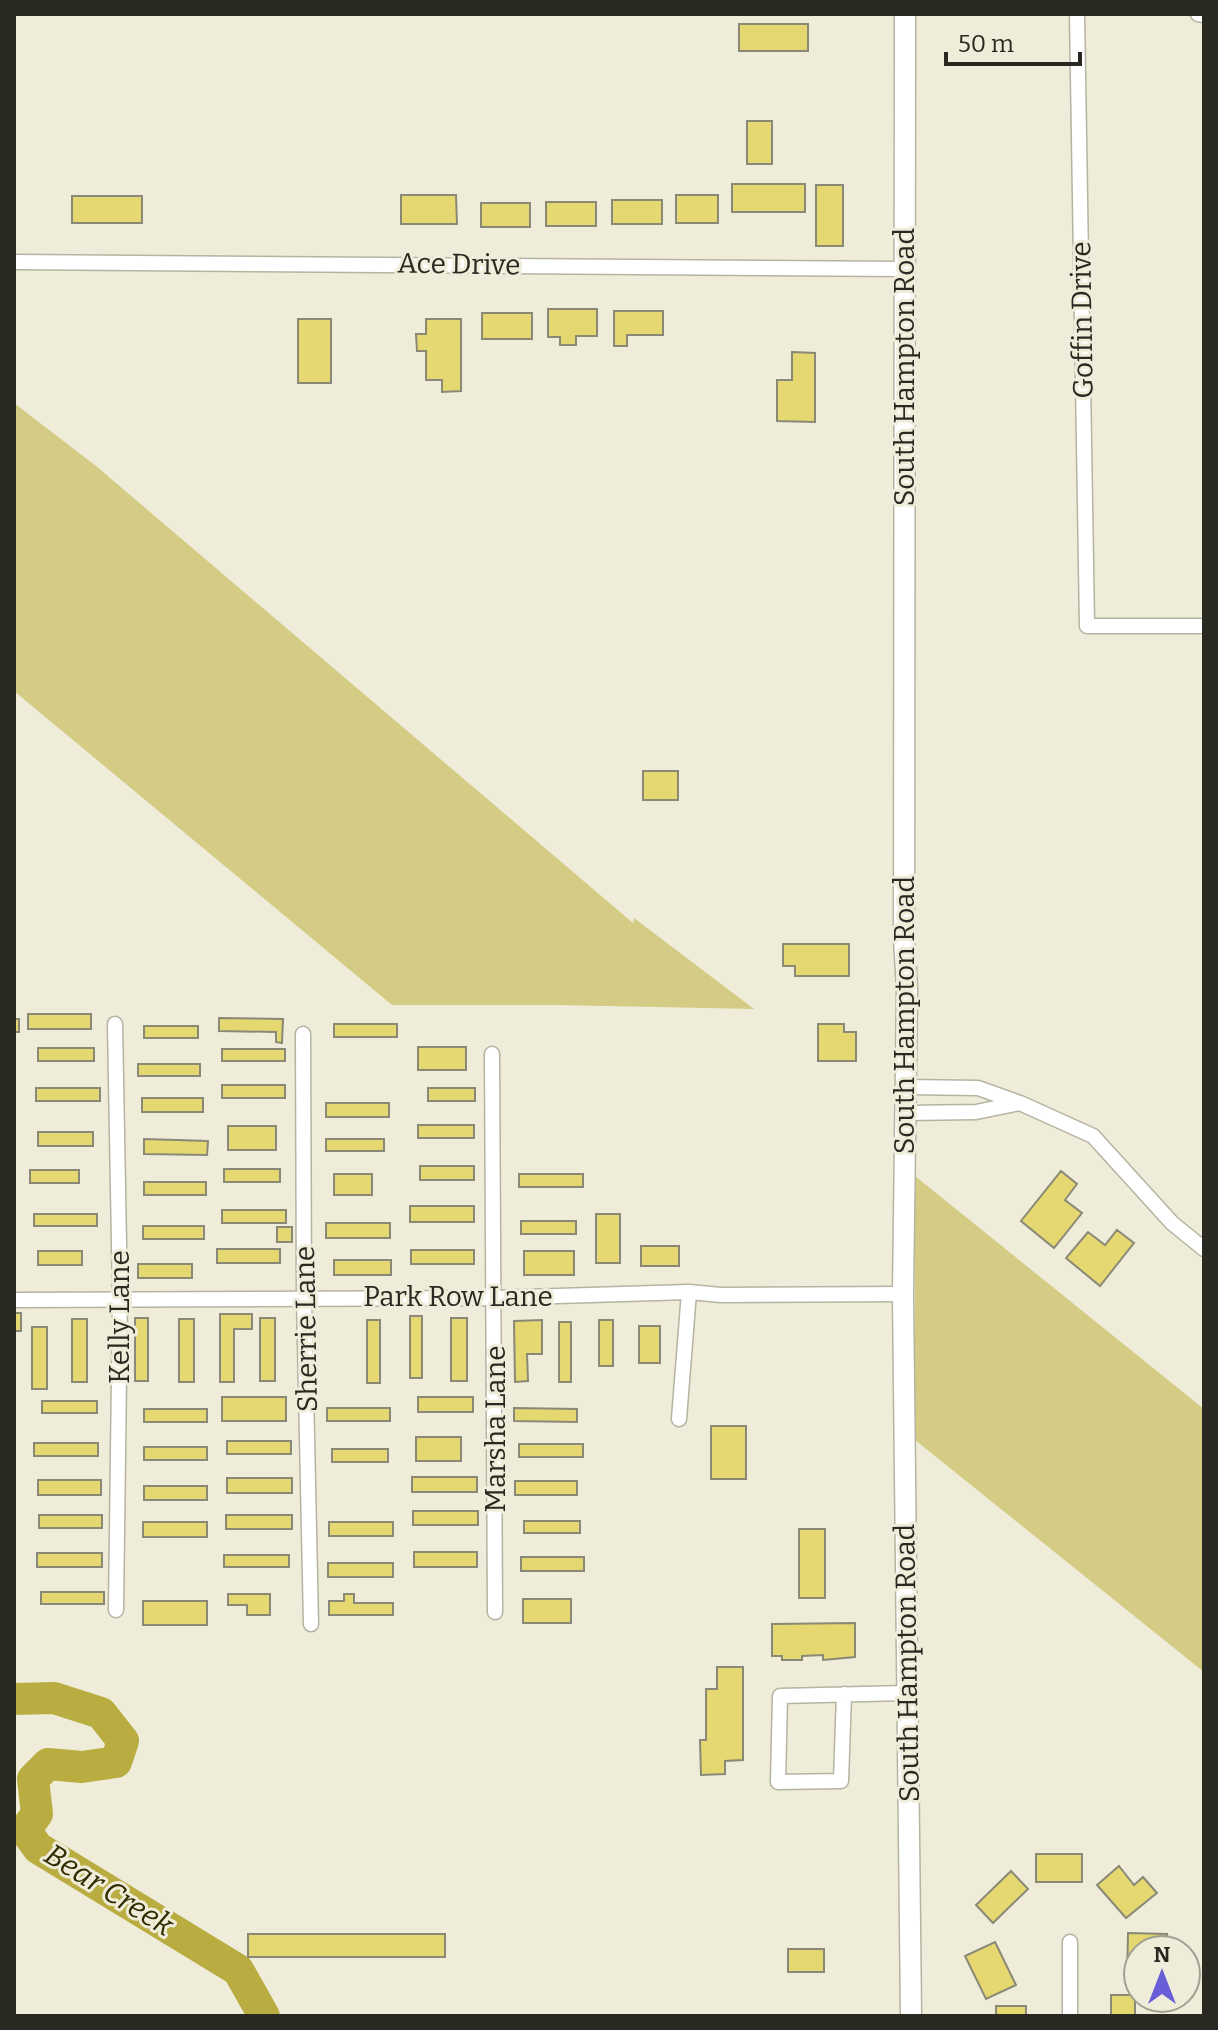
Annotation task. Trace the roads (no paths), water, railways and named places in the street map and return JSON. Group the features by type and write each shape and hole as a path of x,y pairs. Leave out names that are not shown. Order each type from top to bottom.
{"main road":[{"name":"South Hampton Road","path":"905,14 904,939 907,988 903,1294 911,2016"}],"street":[{"name":"Goffin Drive","path":"1077,14 1087,626 1204,626"},
{"path":"1198,14 1204,15"},
{"name":"Ace Drive","path":"14,262 904,269"},
{"name":"Kelly Lane","path":"115,1024 120,1298 116,1610"},
{"name":"Sherrie Lane","path":"303,1034 304,1297 311,1624"},
{"name":"Marsha Lane","path":"492,1054 495,1612"},
{"path":"905,1087 978,1088 1093,1136 1172,1223 1204,1249"},
{"path":"905,1113 976,1112 1020,1103"},
{"path":"679,1419 689,1292"},
{"name":"Park Row Lane","path":"14,1300 495,1298 689,1292 721,1295 903,1294"},
{"path":"844,1694 841,1781 778,1782 780,1696 844,1694 906,1693"},
{"path":"1070,1942 1070,2016"}],"waterway":[{"name":"Bear Creek","path":"14,1699 54,1698 101,1713 123,1741 116,1762 82,1767 48,1764 33,1779 37,1814 25,1830 38,1848 238,1970 264,2016"}]}
